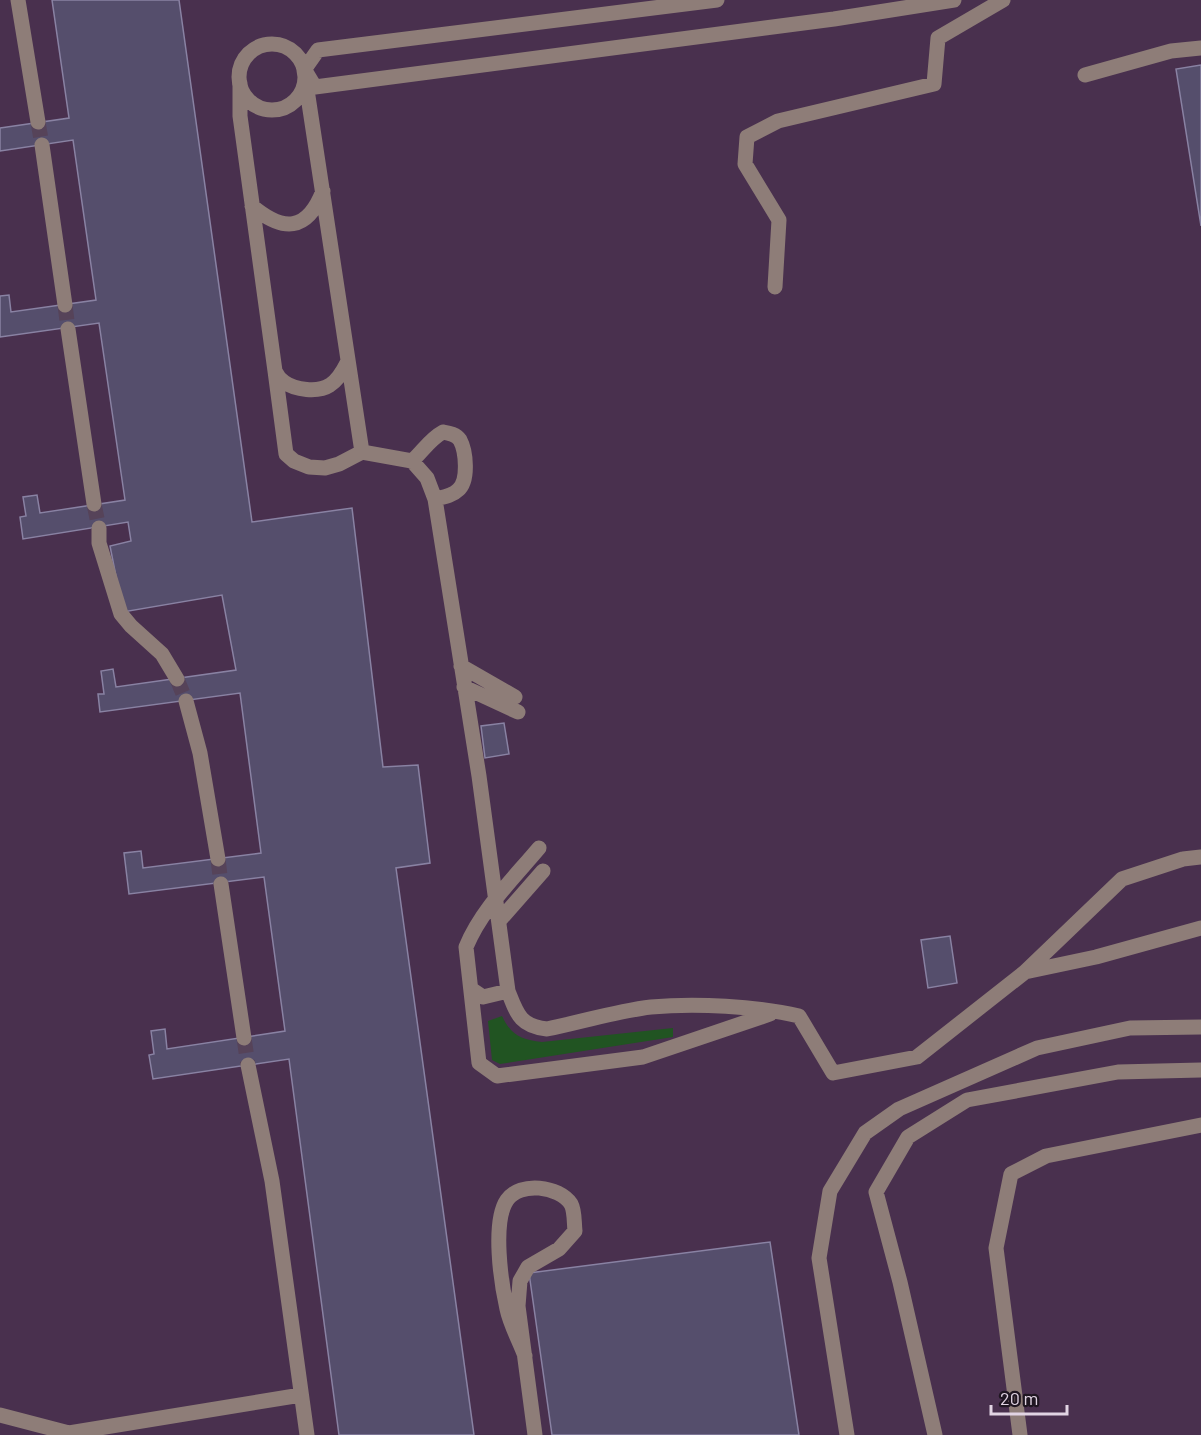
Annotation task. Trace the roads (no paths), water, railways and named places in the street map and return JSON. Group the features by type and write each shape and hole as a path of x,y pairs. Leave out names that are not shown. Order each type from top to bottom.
{"lane":[{"path":"18,0 38,122"},
{"path":"240,83 249,102 268,110 279,110 289,106 297,99 305,80 304,70 318,50 717,0"},
{"path":"954,0 906,3 834,19 315,87 300,60 282,46 271,44 260,46 250,52 239,72 240,116 286,454 294,461 309,467 325,468 339,464 362,452 412,460 428,478 435,499 508,991 522,1020 535,1028 547,1029 651,1007 706,1006 778,1011 799,1016 833,1073 917,1057 1025,972 1122,879 1183,859 1201,857"},
{"path":"775,287 779,220 746,164 747,137 778,121 934,84 938,38 1003,0"},
{"path":"1085,75 1170,51 1201,48"},
{"path":"304,70 362,452"},
{"path":"42,145 64,305"},
{"path":"252,206 279,224 302,222 318,205 323,191"},
{"path":"68,329 94,504"},
{"path":"275,371 284,382 297,388 314,390 329,386 341,375 347,363"},
{"path":"412,460 427,447 433,437 443,432 455,434 460,440 467,474 463,485 457,492 435,499"},
{"path":"99,528 99,543 121,614 162,654 177,679"},
{"path":"460,666 516,705 464,687"},
{"path":"186,701 200,753 218,860"},
{"path":"539,848 496,898 466,947 479,1063 497,1076 643,1058 778,1011"},
{"path":"499,921 543,871"},
{"path":"221,884 244,1038"},
{"path":"1025,972 1096,957 1201,927"},
{"path":"471,989 483,997 508,991"},
{"path":"846,1435 819,1258 830,1191 865,1133 898,1108 1037,1048 1130,1028 1201,1027"},
{"path":"248,1065 272,1181 307,1435"},
{"path":"935,1435 900,1282 876,1192 908,1137 967,1100 1118,1072 1201,1070"},
{"path":"1020,1435 996,1248 1011,1174 1046,1156 1201,1125"},
{"path":"525,1356 507,1309 498,1236 501,1215 507,1199 524,1189 540,1188 559,1192 572,1205 575,1231 559,1249 528,1267 520,1281 518,1306 525,1356 535,1435"},
{"path":"0,1415 69,1432 301,1395"}],"tunnel":[{"path":"38,122 42,145"},
{"path":"65,305 68,329"},
{"path":"94,504 99,528"},
{"path":"177,679 186,701"},
{"path":"218,859 221,884"},
{"path":"244,1038 248,1065"}]}
